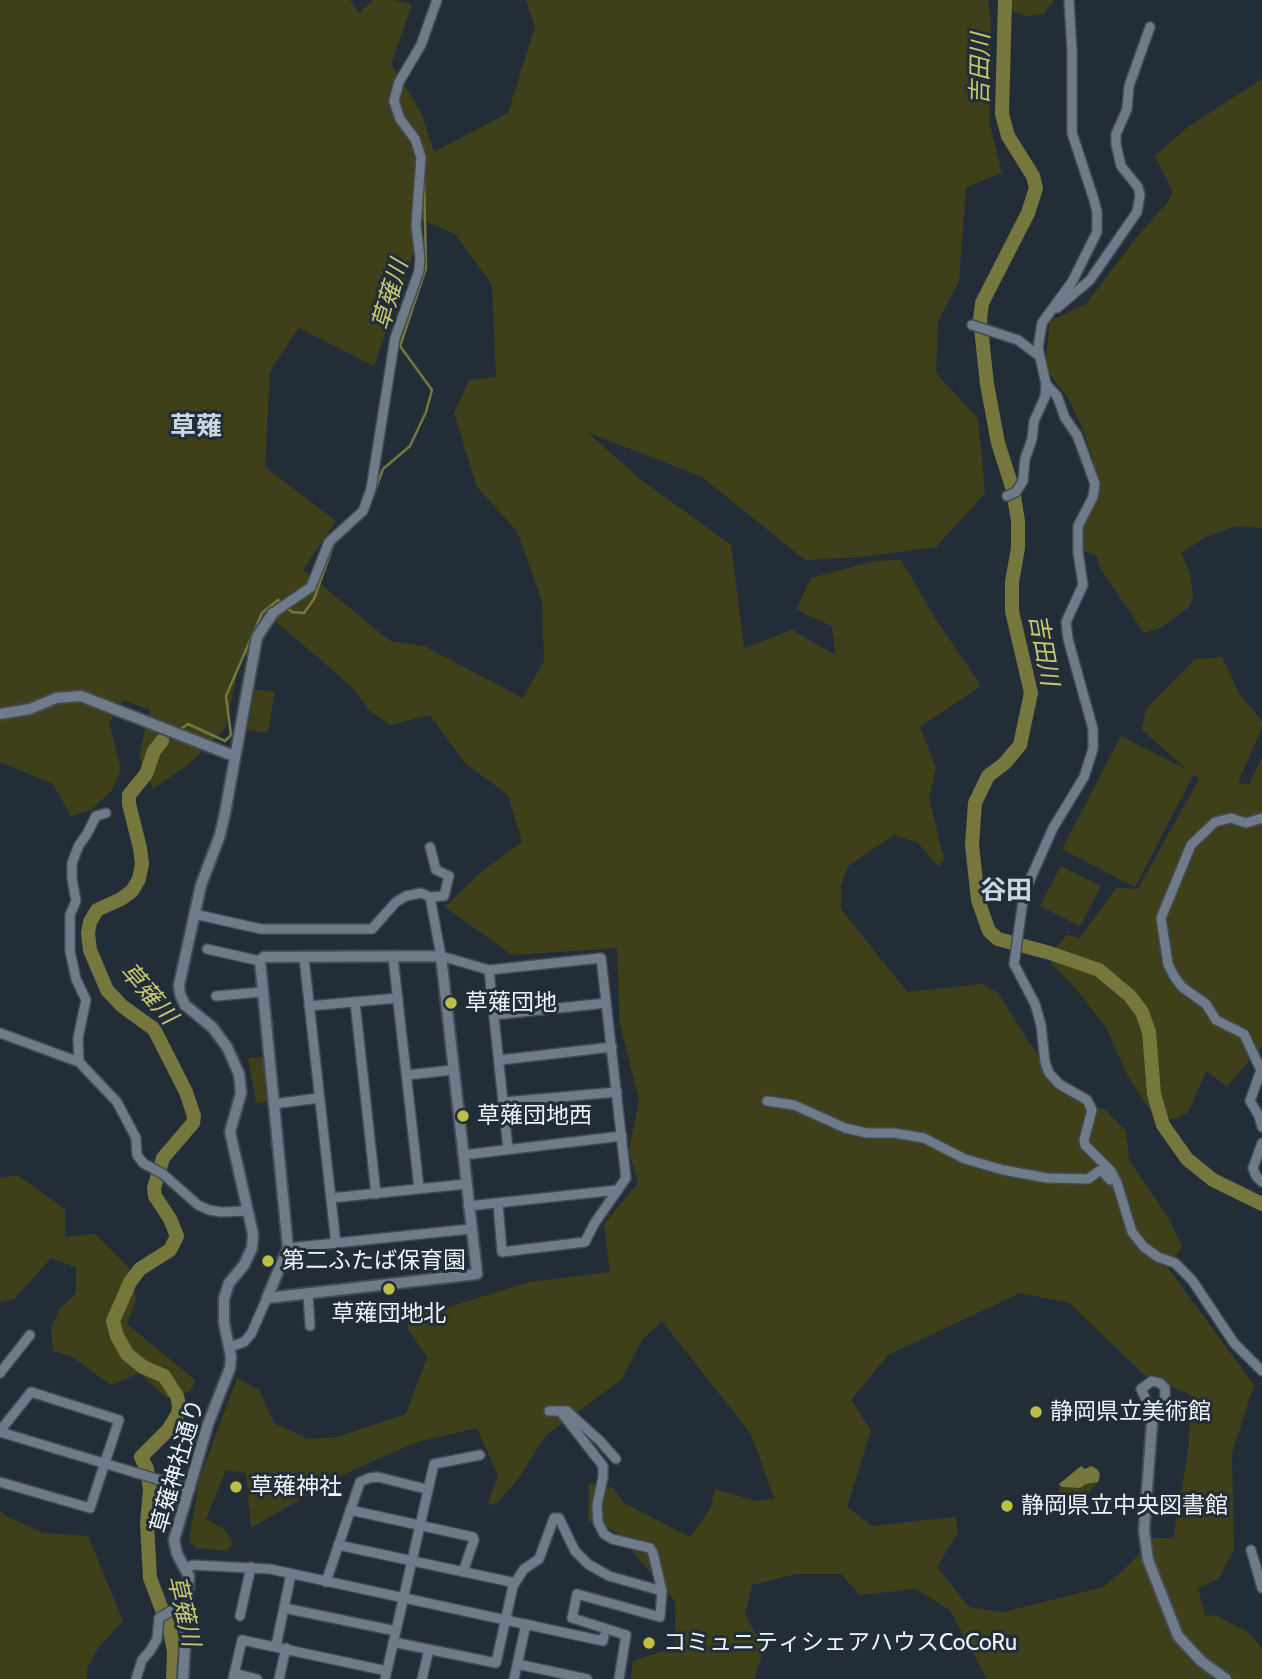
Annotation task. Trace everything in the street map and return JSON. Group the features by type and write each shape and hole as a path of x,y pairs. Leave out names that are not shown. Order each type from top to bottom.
{"street":[{"path":"430,847 436,870 449,876 444,896 430,897 421,893 406,896 396,902 372,929 261,929 194,914 201,885 220,835 257,637 273,613 311,587 328,542 363,511 369,497 395,338 419,271 420,258 416,214 421,157 415,139 400,119 394,100 400,82 421,45 436,0"},
{"path":"1007,496 1016,492 1023,481 1034,421 1045,397 1046,384 1038,356 1039,330 1072,282 1097,232 1094,200 1072,133 1069,0"},
{"path":"1051,311 1090,280 1137,212 1140,195 1138,187 1121,166 1115,144 1116,134 1127,109 1129,86 1150,27"},
{"path":"972,325 1018,340 1038,356"},
{"path":"1046,384 1057,396 1065,418 1077,435 1095,484 1093,497 1078,526 1078,552 1083,585 1066,622 1068,639 1093,729 1093,749 1089,767 1053,828 1027,884 1014,964 1035,1004 1049,1073 1059,1084 1087,1100 1092,1110 1085,1144 1111,1171 1118,1183 1132,1232 1144,1247 1158,1257 1175,1262 1192,1280 1234,1343 1262,1371"},
{"path":"0,714 30,709 56,698 81,696 234,756"},
{"path":"79,1062 78,1038 86,1000 76,979 70,951 70,915 76,901 72,863 96,816 106,813"},
{"path":"1262,818 1246,823 1231,818 1215,822 1191,845 1161,918 1168,964 1174,976 1182,987 1206,1004 1216,1020 1244,1034 1261,1070 1250,1101 1262,1127"},
{"path":"267,1298 477,1275 441,956 430,897"},
{"name":"草薙神社通り","path":"183,1679 189,1576 177,1553 174,1540 208,1424 230,1368 224,1299 229,1283 244,1265 252,1248 253,1234 230,1132 242,1086 239,1074 227,1047 212,1027 185,1005 180,994 181,975 194,914"},
{"path":"206,948 260,961"},
{"path":"230,1347 244,1342 251,1334 288,1248 261,992 260,961 264,957 441,956 489,970 601,958 626,1178 594,1224 585,1242 502,1252 498,1203"},
{"path":"393,957 419,1188"},
{"path":"304,958 336,1244"},
{"path":"489,970 508,1149"},
{"path":"216,996 261,992"},
{"path":"309,1006 398,998"},
{"path":"355,1002 376,1194"},
{"path":"494,1015 606,1003"},
{"path":"0,1033 79,1062 117,1102 136,1138 137,1155 198,1205 209,1210 234,1213 247,1211"},
{"path":"500,1060 612,1048"},
{"path":"407,1075 453,1070"},
{"path":"503,1102 617,1092"},
{"path":"273,1104 320,1098"},
{"path":"767,1101 794,1105 845,1128 867,1133 894,1133 924,1138 965,1159 1003,1170 1047,1178 1088,1179 1098,1171 1103,1172 1112,1182 1118,1183"},
{"path":"463,1155 622,1136"},
{"path":"1262,1143 1253,1168 1256,1177 1262,1182"},
{"path":"331,1198 466,1184"},
{"path":"468,1206 618,1190"},
{"path":"288,1248 470,1229"},
{"path":"308,1294 310,1326"},
{"path":"0,1373 30,1335"},
{"path":"0,1482 90,1508 105,1464 119,1420 32,1392 0,1432 105,1464 140,1474 154,1479 190,1489"},
{"path":"549,1411 567,1411 616,1459"},
{"path":"561,1412 603,1466 597,1505 598,1522 604,1534 612,1539 650,1548 662,1591 660,1617 578,1594 572,1618 626,1635 619,1679"},
{"path":"1153,1420 1143,1530 1147,1560 1178,1636 1201,1661 1226,1679"},
{"path":"257,1679 234,1676 242,1640 281,1647 386,1675 426,1489 434,1464 480,1455"},
{"path":"326,1582 360,1482 379,1477 426,1489"},
{"path":"350,1510 472,1537 474,1540 463,1572"},
{"path":"393,1642 496,1663 513,1586 524,1569 539,1559 554,1518 559,1518 575,1551 588,1564 609,1576 662,1591"},
{"path":"338,1545 511,1582 513,1586"},
{"path":"1251,1550 1262,1588"},
{"path":"186,1569 193,1565 251,1567 603,1641 604,1636"},
{"path":"240,1616 251,1567"},
{"path":"279,1679 284,1608 291,1574"},
{"path":"284,1608 396,1631"},
{"path":"136,1679 142,1660 157,1639 159,1618 172,1611 187,1610"},
{"path":"514,1679 526,1624"},
{"path":"422,1679 429,1649"},
{"path":"517,1664 587,1679"}],"shaded area":[{"path":"0,0 350,0 359,13 373,0 412,4 391,64 421,112 434,152 508,113 535,27 526,0 988,0 991,21 989,121 1002,173 966,187 959,281 938,321 936,373 978,419 985,493 936,547 859,557 805,560 702,477 587,432 640,479 731,545 744,648 792,630 835,655 832,626 797,608 811,578 875,561 901,560 935,618 981,686 920,727 936,768 929,798 944,860 939,867 918,843 894,835 848,866 841,885 841,909 907,992 982,984 998,993 1028,1041 1071,1097 1105,1110 1126,1131 1129,1160 1169,1219 1182,1247 1168,1268 1254,1385 1232,1453 1234,1550 1218,1579 1198,1588 1205,1615 1217,1616 1248,1632 1262,1649 1262,1679 987,1679 950,1610 916,1589 860,1595 841,1574 795,1574 752,1585 745,1615 764,1648 754,1679 631,1679 633,1661 676,1647 675,1601 615,1531 588,1520 589,1483 613,1488 624,1503 690,1537 710,1509 715,1489 756,1501 774,1498 751,1434 662,1321 642,1340 621,1380 546,1435 519,1478 495,1505 488,1503 498,1475 477,1428 417,1442 344,1474 251,1528 246,1473 226,1470 206,1519 225,1530 233,1543 227,1551 196,1548 189,1541 199,1480 237,1378 259,1390 274,1423 308,1439 338,1437 406,1414 427,1357 408,1329 408,1315 443,1309 529,1282 610,1272 604,1224 638,1183 629,1151 639,1100 620,1024 617,948 512,955 445,907 481,872 522,842 508,795 465,763 430,715 390,725 369,710 352,687 274,620 266,609 247,655 241,658 225,728 189,764 153,789 139,756 150,710 123,700 109,723 121,770 111,791 91,810 71,816 53,784 0,762","holes":["421,219 455,234 492,285 496,377 469,380 454,413 477,487 517,531 542,601 544,661 523,698 424,646 390,641 303,570 336,521 265,467 270,372 277,360 299,328 374,366 412,258","1020,1293 1070,1303 1144,1375 1191,1395 1188,1452 1173,1538 1153,1538 1131,1563 1104,1587 1003,1612 969,1607 937,1567 958,1532 955,1517 872,1526 847,1507 871,1430 851,1400 888,1355"]},
{"path":"1004,0 1054,0 1044,14 1024,16 1007,8"},
{"path":"1262,79 1262,528 1236,526 1206,537 1181,553 1190,572 1193,598 1189,607 1160,628 1144,633 1099,566 1097,556 1085,551 1080,539 1088,516 1097,502 1099,479 1083,429 1068,398 1045,367 1050,321 1086,304 1136,238 1167,203 1173,192 1155,156 1188,127"},
{"path":"1222,657 1239,693 1262,722 1238,783 1249,785 1262,757 1262,1046 1227,1086 1206,1071 1189,1111 1176,1119 1154,1116 1129,1078 1105,1026 1073,985 1051,964 1054,950 1067,935 1080,938 1116,888 1138,889 1199,779 1194,774 1135,887 1062,849 1121,736 1189,771 1142,730 1146,709 1195,659"},
{"path":"255,689 275,692 268,733 248,730"},
{"path":"1061,866 1101,886 1080,926 1040,906"},
{"path":"263,1057 267,1102 256,1103 248,1058"},
{"path":"17,1175 65,1209 65,1237 95,1234 129,1268 136,1300 127,1324 195,1380 191,1391 167,1398 139,1373 111,1385 71,1356 53,1351 51,1328 60,1309 76,1293 76,1267 51,1258 14,1299 0,1302 0,1178"},
{"path":"1081,1466 1085,1469 1091,1466 1097,1469 1100,1474 1098,1482 1080,1488 1061,1487 1059,1484"},
{"path":"1098,1482 1078,1504 1057,1496 1059,1488 1080,1488"},
{"path":"0,1511 43,1533 88,1536 123,1621 98,1648 87,1669 87,1679 0,1679"}],"waterway":[{"name":"吉田川","path":"1005,0 1002,114 1008,136 1033,176 1036,188 1028,213 982,303 980,319 987,384 998,443 1013,490 1018,521 1012,611 1031,693 1020,745 1005,763 988,776 975,803 972,845 978,900 989,931 998,939 1099,970 1130,996 1142,1012 1149,1032 1154,1094 1163,1125 1187,1159 1213,1180 1262,1204"},
{"name":"草薙川","path":"374,493 383,469 410,446 426,412 432,390 400,346 426,268 424,176"},
{"name":"草薙川","path":"287,608 292,612 304,613 314,599 334,543"},
{"name":"草薙川","path":"178,731 188,724 225,741 231,735 226,696 262,613 278,600 282,604"},
{"name":"草薙川","path":"162,741 172,735"},
{"name":"草薙川","path":"162,741 154,751 146,774 129,795 142,864 139,879 132,891 97,910 90,922 88,933 90,950 107,990 122,1006 154,1029 186,1092 194,1116 193,1123 163,1158 154,1188 155,1196 177,1236 170,1250 140,1269 130,1282 113,1321 117,1336 127,1354 143,1367 164,1376 177,1396 179,1405 178,1414 168,1430 141,1457 147,1469 150,1490 147,1523 150,1578 170,1631 174,1651 173,1679"}],"place":[{"name":"草薙団地","path":"451,1003"},
{"name":"草薙団地西","path":"463,1116"},
{"name":"第二ふたば保育園","path":"268,1261"},
{"name":"草薙団地北","path":"389,1289"},
{"name":"静岡県立美術館","path":"1036,1412"},
{"name":"草薙神社","path":"236,1487"},
{"name":"静岡県立中央図書館","path":"1007,1506"},
{"name":"コミュニティシェアハウスCoCoRu","path":"649,1643"}],"district":[{"name":"草薙","path":"196,427"},
{"name":"谷田","path":"1006,891"}]}
